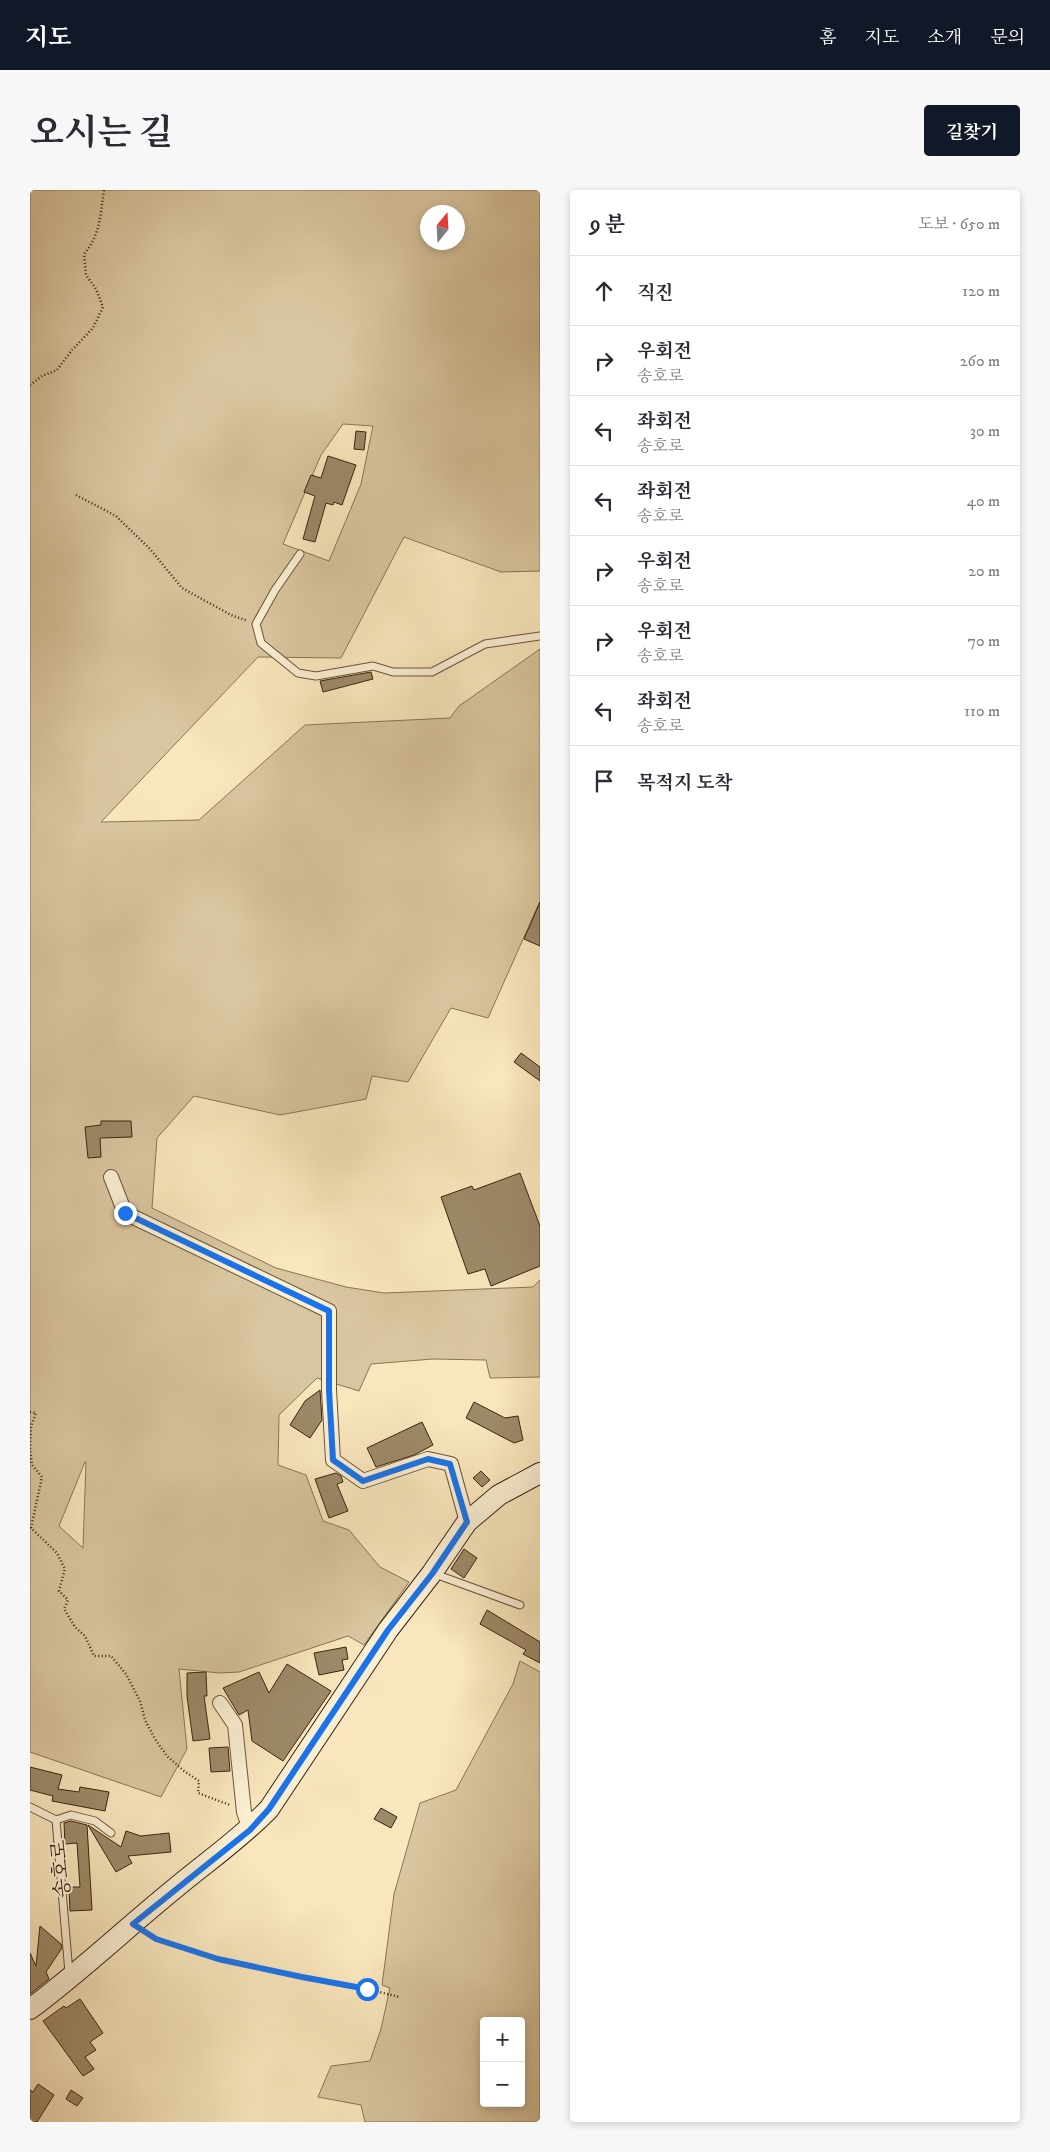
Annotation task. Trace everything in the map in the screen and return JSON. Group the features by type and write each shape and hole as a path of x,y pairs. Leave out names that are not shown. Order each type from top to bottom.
{"main road":[{"path":"30,2009 70,1979 247,1821 269,1809 388,1630 432,1574 467,1522 498,1495 540,1473"}],"street":[{"path":"111,1177 125,1213 329,1311 329,1390 333,1460 363,1481 428,1459 450,1464 467,1522"},
{"path":"220,1703 235,1724 247,1821"}],"lane":[{"path":"300,554 275,590 256,624 260,643 298,673 316,676 373,666 393,672 432,672 485,644 540,636"},
{"path":"432,1574 520,1605"},
{"path":"30,1807 56,1820"},
{"name":"송호로","path":"70,1979 56,1820 71,1815 95,1821 111,1833"}],"path":[{"path":"30,385 42,376 57,370 93,328 103,307 96,289 86,275 84,254 93,243 100,226 104,190"},
{"path":"76,496 116,516 150,549 182,588 231,615 256,624"},
{"path":"30,1412 36,1413 31,1426 32,1465 42,1477 31,1528 57,1553 65,1569 59,1591 68,1600 64,1609 74,1627 84,1636 94,1656 111,1656 126,1674 140,1701 145,1720 155,1739 168,1756 184,1771 199,1781 198,1793 247,1821"},
{"path":"133,1924 156,1939 218,1959 399,1997"}],"shaded area":[{"path":"30,190 540,190 540,571 501,572 404,537 341,658 258,657 101,822 199,820 305,725 450,718 459,706 540,649 540,901 488,1018 451,1008 408,1082 372,1076 366,1099 280,1115 194,1096 157,1138 152,1208 276,1268 346,1287 384,1293 533,1287 540,1280 540,1377 490,1378 486,1360 433,1359 371,1364 359,1391 317,1378 279,1415 278,1465 306,1475 323,1521 349,1530 380,1567 409,1582 364,1645 348,1636 239,1672 220,1673 179,1669 187,1749 161,1797 30,1752","holes":["343,424 373,426 361,484 329,561 283,544 321,455","86,1462 83,1548 59,1526"]},
{"path":"520,1661 540,1672 540,2122 365,2122 361,2105 318,2097 331,2066 370,2061 381,2029 390,1988 382,1985 394,1894 420,1803 456,1790 513,1684"}],"building":[{"path":"356,431 366,432 364,450 354,449"},
{"path":"328,456 356,465 342,505 334,502 333,505 326,503 315,542 303,539 315,496 304,492 311,475 321,478"},
{"path":"371,672 373,679 323,692 320,681"},
{"path":"540,902 540,946 524,939"},
{"path":"521,1053 540,1067 540,1081 514,1062"},
{"path":"101,1121 131,1121 132,1137 100,1138 101,1157 88,1158 85,1127 101,1125"},
{"path":"520,1173 540,1226 540,1266 491,1286 485,1269 468,1274 441,1197 472,1186 474,1190"},
{"path":"320,1390 322,1420 310,1438 290,1425 305,1401"},
{"path":"474,1402 505,1418 518,1416 523,1440 514,1443 466,1418"},
{"path":"422,1422 433,1445 414,1455 376,1467 367,1448"},
{"path":"481,1471 490,1480 482,1487 473,1478"},
{"path":"336,1473 341,1476 343,1482 337,1484 348,1511 329,1518 315,1479"},
{"path":"464,1549 477,1558 464,1578 451,1569"},
{"path":"487,1610 540,1642 540,1663 523,1654 526,1650 480,1624"},
{"path":"346,1647 348,1659 342,1660 344,1670 319,1675 314,1653"},
{"path":"287,1664 331,1691 283,1761 252,1741 248,1710 239,1715 223,1688 259,1672 269,1693"},
{"path":"206,1672 207,1696 204,1696 210,1739 193,1741 187,1696 187,1673"},
{"path":"228,1747 230,1771 211,1772 209,1748"},
{"path":"30,1767 62,1775 58,1789 79,1792 80,1787 109,1792 105,1811 52,1801 53,1796 30,1790"},
{"path":"381,1808 397,1817 391,1828 374,1819"},
{"path":"71,1821 87,1825 92,1910 70,1911 69,1887 80,1887 77,1843 65,1844 64,1823"},
{"path":"88,1825 121,1847 126,1831 141,1836 169,1833 171,1852 128,1856 132,1863 116,1872"},
{"path":"40,1926 61,1944 62,1948 46,1972 49,1979 30,1994 30,1953 36,1966"},
{"path":"80,1999 103,2033 90,2042 96,2050 85,2057 94,2069 83,2076 43,2021 64,2006 66,2008"},
{"path":"38,2084 54,2095 37,2122 30,2122 30,2090 33,2092"},
{"path":"71,2090 83,2098 77,2106 66,2099"}],"route":[{"path":"125,1213 329,1311 329,1390 333,1460 363,1481 428,1459 450,1464 467,1522 432,1574 388,1630 269,1809 250,1830 174,1889 133,1924 156,1939 218,1959 367,1989"}]}
